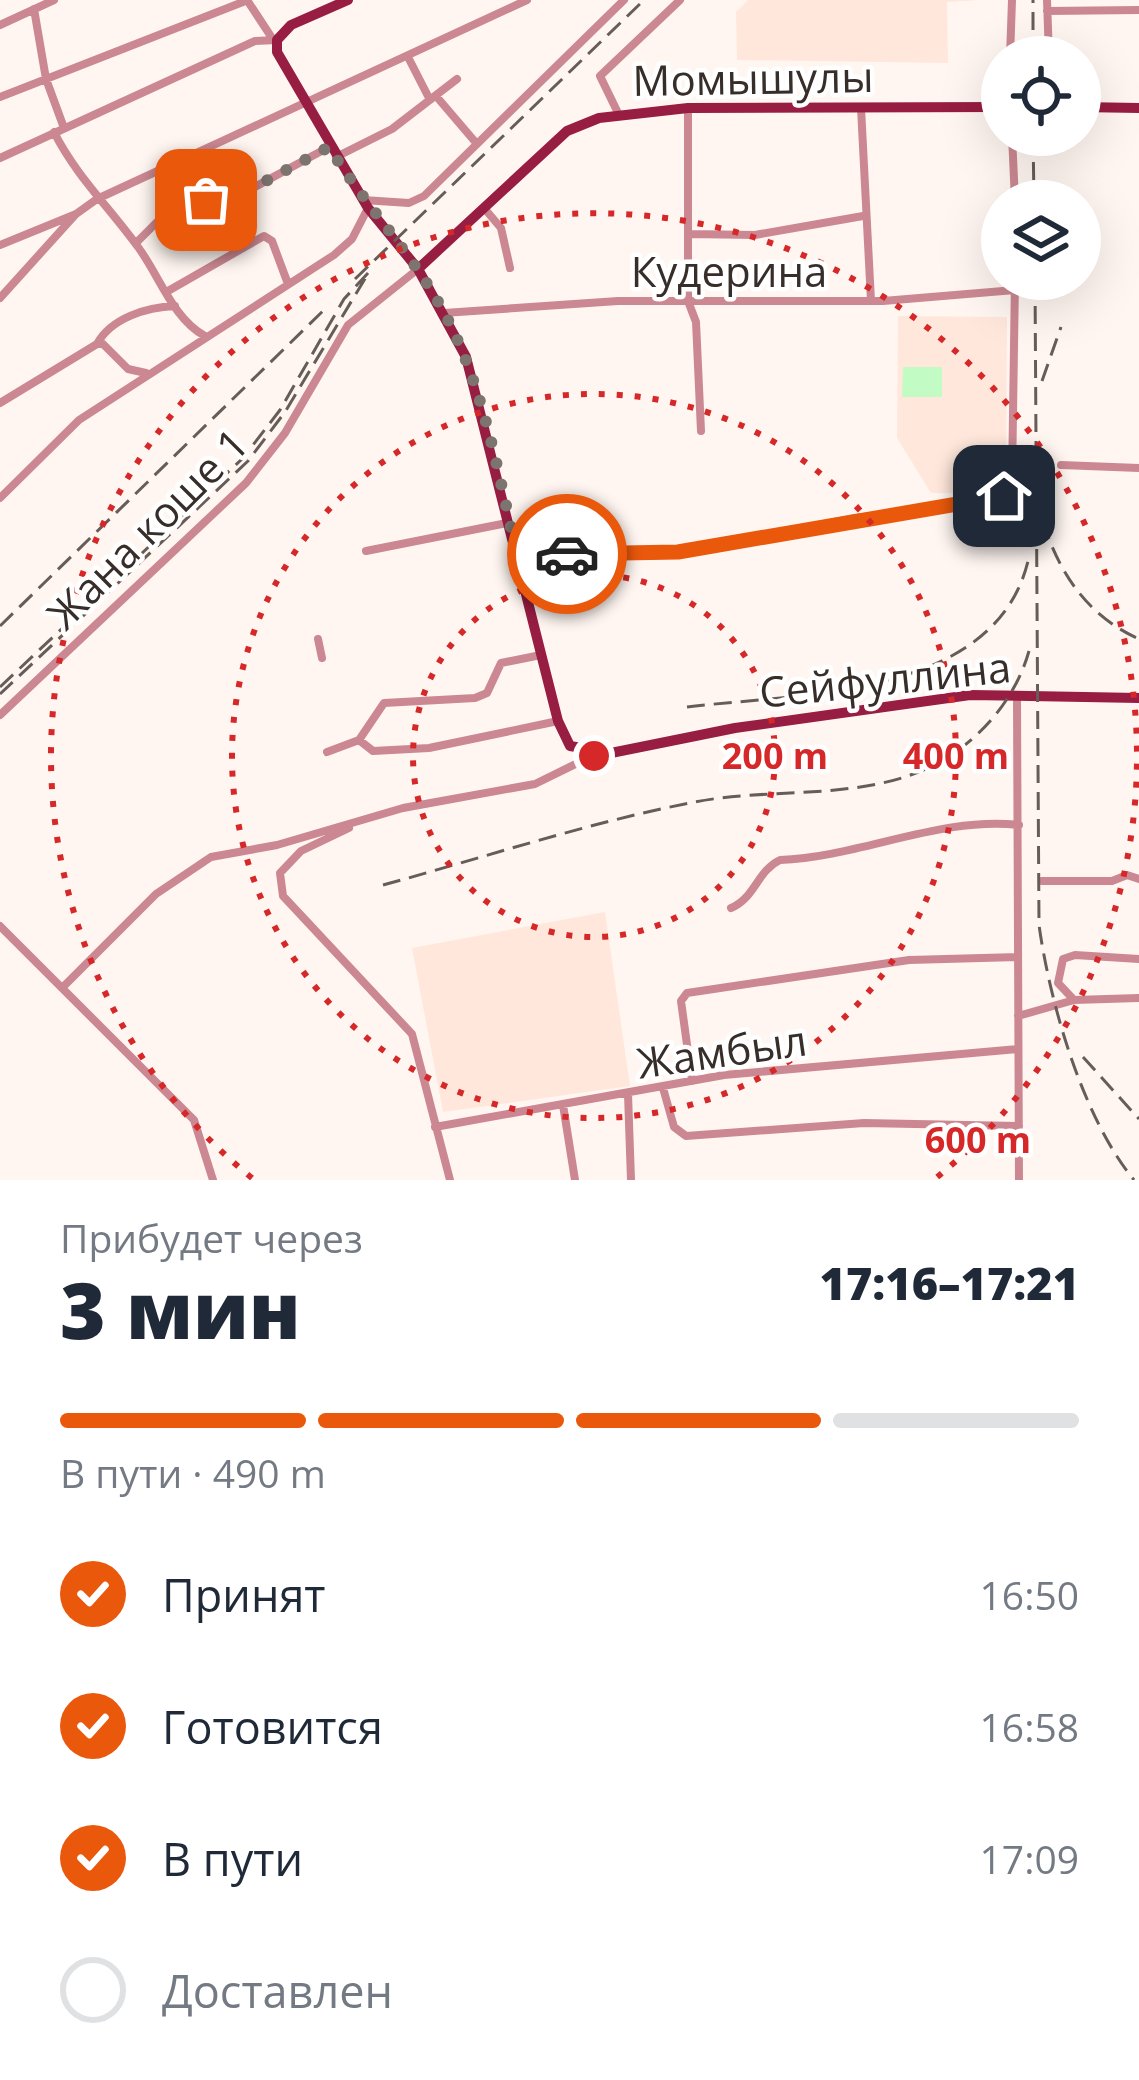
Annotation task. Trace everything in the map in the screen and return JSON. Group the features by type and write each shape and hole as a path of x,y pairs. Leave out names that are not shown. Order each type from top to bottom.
{"main road":[{"path":"348,0 291,25 275,40 279,60 366,204 418,268 444,313 480,402 558,721"},
{"name":"Момышулы","path":"418,268 567,131 618,113 688,108 981,107"},
{"path":"1101,107 1139,107"},
{"name":"Сейфуллина","path":"558,721 570,746 598,753 970,695 1139,698"}],"street":[{"path":"0,25 54,0"},
{"path":"0,97 247,0 275,40"},
{"path":"0,298 76,214 97,199 527,0"},
{"path":"0,498 79,420 334,255 352,238 366,204 409,203 424,196 624,0"},
{"path":"618,113 600,76 680,0"},
{"path":"1011,36 1012,0"},
{"path":"1048,36 1047,6 1139,10"},
{"path":"34,9 59,130 97,199 136,243 175,306 206,337"},
{"path":"0,158 255,41 275,40"},
{"path":"409,58 433,98 477,144"},
{"path":"136,243 165,214 251,189 392,129 457,79"},
{"path":"688,108 688,301 696,322 701,431"},
{"path":"861,108 871,301"},
{"path":"483,206 501,228 510,268"},
{"path":"0,245 76,214"},
{"path":"689,234 754,236 863,216"},
{"path":"168,291 264,236 272,241 288,284"},
{"name":"Жана коше 1","path":"0,715 246,483 286,433 348,325 418,268"},
{"name":"Кудерина","path":"444,313 688,301 871,301 981,293"},
{"path":"517,554 678,552 855,518 998,500 1012,481 1015,300"},
{"path":"0,403 149,307 175,306"},
{"path":"97,344 104,344 128,369 153,372"},
{"path":"1061,465 1139,468"},
{"path":"366,551 509,522"},
{"path":"319,639 322,658"},
{"path":"327,752 359,740 384,703 475,698 487,693 501,663 542,656"},
{"path":"1017,698 1019,1180"},
{"path":"359,740 373,751 429,748 558,721"},
{"path":"62,988 156,894 211,857 535,784 598,753"},
{"path":"355,823 290,860 280,873 283,896 412,1034 450,1180"},
{"path":"731,908 749,897 769,865 780,860 864,851 982,824 1019,825"},
{"path":"1042,881 1139,879"},
{"path":"0,926 194,1120 213,1180"},
{"path":"692,1081 681,1001 687,993 909,960 1018,957"},
{"path":"1073,1000 1058,983 1063,959 1139,959"},
{"path":"1018,1016 1073,1000 1139,998"},
{"name":"Жамбыл","path":"435,1126 692,1081 1018,1049"},
{"path":"662,1088 674,1127 686,1136 864,1123 1019,1126"},
{"path":"628,1094 632,1180"},
{"path":"563,1105 575,1180"}],"shaded area":[{"path":"748,0 979,0 947,2 948,63 737,60 736,12"},
{"path":"898,316 1007,317 1006,493 931,493 897,438"},
{"path":"605,912 630,1086 443,1112 412,948"}],"green space":[{"path":"903,367 942,367 942,397 902,397"}],"railway":[{"path":"355,279 644,0"},
{"path":"1033,0 1033,36"},
{"path":"1033,156 1034,180"},
{"path":"0,687 243,458 280,410 344,299 369,272 285,412 248,461 0,694"},
{"path":"1035,300 1039,925 1051,989 1084,1093 1134,1180"},
{"path":"0,626 325,309"},
{"path":"1042,381 1061,327"},
{"path":"1043,522 1078,592 1105,618 1139,639"},
{"path":"687,707 837,691 937,663 978,638 1010,604 1029,557"},
{"path":"383,885 656,810 903,778 947,757 992,719 1014,687 1029,651"},
{"path":"1083,1057 1139,1119"}],"way so far":[{"path":"206,200 251,189 329,147 368,208 418,268 466,357 517,554 567,554"}],"route":[{"path":"567,554 678,552 855,518 991,502 1004,496"}]}
